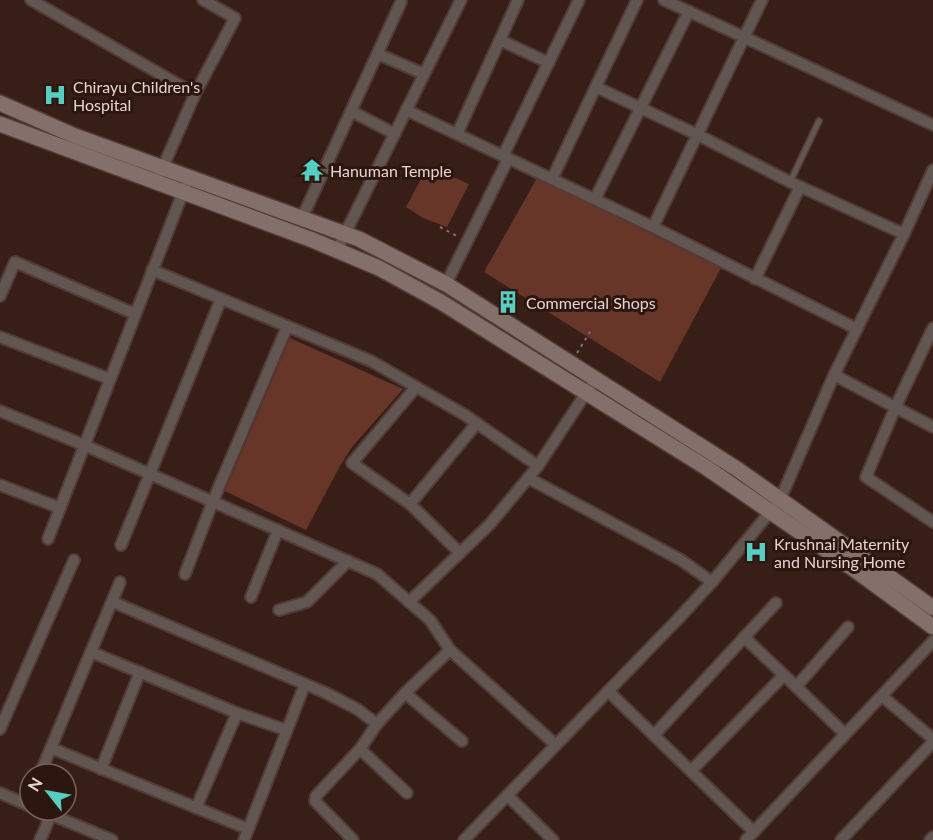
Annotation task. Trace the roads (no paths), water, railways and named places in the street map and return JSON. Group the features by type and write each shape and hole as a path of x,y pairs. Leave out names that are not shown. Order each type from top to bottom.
{"street":[{"path":"31,0 195,94"},
{"path":"157,183 195,94 235,18 203,0"},
{"path":"337,250 461,0"},
{"path":"457,134 518,0"},
{"path":"446,284 579,0"},
{"path":"552,179 637,0"},
{"path":"664,0 933,125"},
{"path":"653,227 762,0"},
{"path":"302,218 401,2"},
{"path":"595,199 689,11"},
{"path":"500,40 549,63"},
{"path":"378,54 424,74"},
{"path":"596,87 642,107 795,185 904,234"},
{"path":"0,103 75,136 359,239 446,284 737,469 775,506 851,567 933,627"},
{"path":"406,110 653,227 857,329"},
{"path":"351,111 395,134"},
{"path":"0,124 337,250 379,268 441,302 706,468 775,506 933,608"},
{"path":"464,840 712,582 775,506 834,375 933,170"},
{"path":"48,539 189,177"},
{"path":"755,279 795,185"},
{"path":"0,296 15,262 135,314"},
{"path":"152,270 371,361 477,423 538,466"},
{"path":"121,545 221,299"},
{"path":"185,574 213,501 287,327"},
{"path":"933,328 866,477 933,522"},
{"path":"0,337 110,379"},
{"path":"834,375 933,427"},
{"path":"409,602 490,524 538,466 596,378"},
{"path":"416,387 352,463 410,504 460,553"},
{"path":"0,411 84,445 376,574 430,620 450,650 556,745"},
{"path":"410,504 477,423"},
{"path":"528,478 681,560 712,582"},
{"path":"0,485 60,508"},
{"path":"251,597 278,530"},
{"path":"0,729 74,560"},
{"path":"279,610 307,602 348,561"},
{"path":"45,762 120,582"},
{"path":"112,602 305,684 357,709 376,724"},
{"path":"654,735 776,603"},
{"path":"796,687 848,627"},
{"path":"744,637 845,734"},
{"path":"608,691 691,771 750,836 933,641"},
{"path":"353,840 315,801 319,792 360,749 376,724 450,650"},
{"path":"91,652 237,713 286,730"},
{"path":"101,769 140,672"},
{"path":"691,771 784,675"},
{"path":"244,840 305,684"},
{"path":"405,693 462,741"},
{"path":"841,840 933,741 882,696"},
{"path":"196,808 237,713"},
{"path":"51,748 248,829"},
{"path":"360,749 407,793"},
{"path":"0,793 18,799"},
{"path":"507,795 553,840"},
{"path":"40,840 43,822"},
{"path":"69,822 112,840"}],"lane":[{"path":"795,185 819,122"}],"place":[{"name":"Chirayu Children's Hospital","path":"55,95"},
{"name":"Hanuman Temple","path":"312,170"},
{"name":"Commercial Shops","path":"508,302"},
{"name":"Krushnai Maternity and Nursing Home","path":"756,552"}]}
